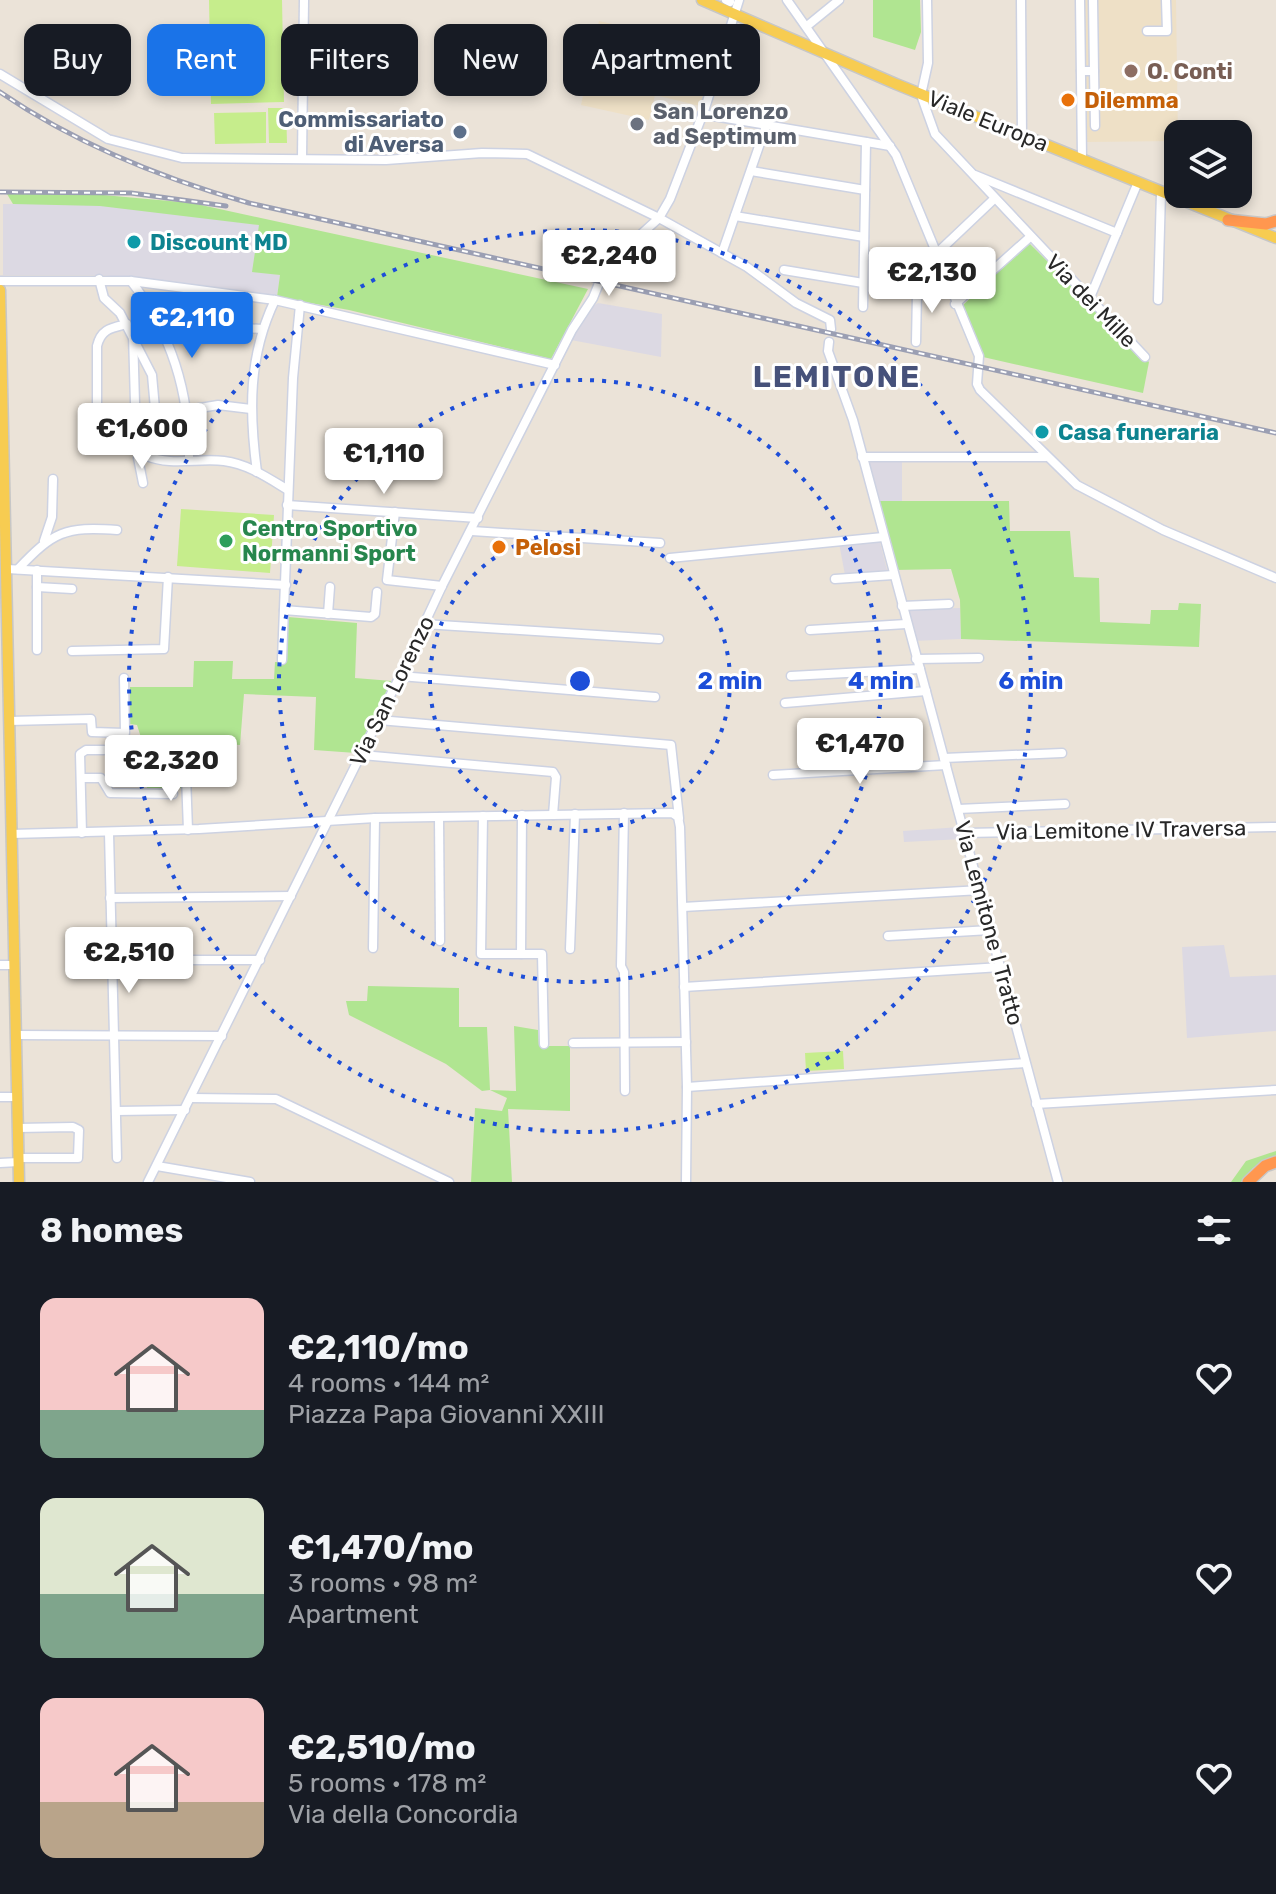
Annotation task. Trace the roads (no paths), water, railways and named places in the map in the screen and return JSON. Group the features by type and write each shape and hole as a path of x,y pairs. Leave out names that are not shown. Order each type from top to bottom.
{"highway":[{"path":"1228,220 1266,224 1276,221"},
{"path":"1248,1182 1265,1166 1276,1162"}],"main road":[{"name":"Viale Europa","path":"702,0 731,4 826,54 921,95 1276,238"},
{"path":"0,290 2,481 13,569 4,596 4,663 9,721 8,831 13,888 19,1182"}],"street":[{"path":"302,158 304,0"},
{"path":"787,0 890,146 914,193 935,255 979,356 977,384 980,390 1077,485 1163,530 1276,578"},
{"path":"807,26 839,0"},
{"path":"921,95 928,63 927,0"},
{"path":"1021,0 1022,136"},
{"path":"1080,0 1082,158"},
{"path":"1093,0 1095,126"},
{"path":"1147,31 1167,31 1166,0"},
{"name":"Via San Lorenzo","path":"148,1182 329,822 442,586 555,365 593,298 601,273 659,218 702,114 731,4"},
{"path":"1081,71 1094,71"},
{"path":"2,77 89,130 146,150 193,160 386,160 482,153 527,154 659,218 722,253 796,303 830,320 831,329"},
{"name":"Via dei Mille","path":"921,95 935,134 1145,357"},
{"path":"702,114 890,146"},
{"path":"722,253 766,126"},
{"path":"863,307 866,142"},
{"path":"751,171 865,190"},
{"path":"970,173 1117,233"},
{"path":"1089,300 1138,182"},
{"path":"1158,300 1161,192"},
{"path":"935,255 994,199"},
{"path":"735,216 864,237"},
{"path":"955,304 1030,237"},
{"path":"784,270 863,283"},
{"path":"99,279 104,298 127,324 152,375 156,420 154,431 141,448 138,458 143,483"},
{"path":"0,281 131,281 275,300 555,365"},
{"path":"131,281 151,307 176,362 188,410 189,460"},
{"path":"916,342 917,293 923,288 949,287"},
{"path":"257,472 251,409 256,349 275,300"},
{"path":"282,660 287,505 300,305"},
{"path":"151,307 189,322 262,329"},
{"path":"97,444 97,346 100,335 107,329 127,324"},
{"path":"133,334 136,438 141,448 155,459 227,461 257,472 288,490"},
{"name":"Via Lemitone I Tratto","path":"829,342 828,351 842,382 1058,1182"},
{"path":"188,410 210,405 251,409"},
{"path":"862,457 1046,457"},
{"path":"43,542 52,517 53,479"},
{"path":"287,505 478,518"},
{"path":"395,512 387,580 442,586"},
{"path":"13,569 43,542 69,530 117,530"},
{"path":"472,531 660,543"},
{"path":"670,558 883,537"},
{"path":"13,569 286,585"},
{"path":"37,570 37,650"},
{"path":"835,579 893,575"},
{"path":"72,651 164,649 168,577"},
{"path":"37,587 72,589"},
{"path":"328,614 330,587"},
{"path":"284,610 371,617 375,614 377,592"},
{"path":"902,606 949,604"},
{"path":"424,624 659,639"},
{"path":"810,630 906,624"},
{"path":"916,659 979,658"},
{"path":"791,676 920,669"},
{"path":"400,676 655,697"},
{"path":"9,721 91,719 92,732 125,733 124,678"},
{"path":"785,703 926,691"},
{"path":"379,720 671,745 680,827 683,907 686,1182"},
{"path":"82,833 80,754 86,750 104,750"},
{"path":"773,775 1062,753"},
{"path":"362,755 553,772 556,777 553,815"},
{"path":"186,776 188,830"},
{"path":"81,778 101,778 110,793 173,794"},
{"path":"958,809 1065,804"},
{"path":"8,831 109,833 375,818 624,813 672,813 678,817 680,827"},
{"path":"624,813 621,966 625,1091"},
{"path":"570,949 575,814"},
{"path":"521,954 522,815"},
{"path":"483,816 481,954 542,954 544,1044"},
{"path":"439,817 440,941"},
{"path":"373,948 375,818"},
{"name":"Via Lemitone IV Traversa","path":"965,833 1276,827"},
{"path":"109,833 117,1158"},
{"path":"0,888 13,888"},
{"path":"683,907 981,890"},
{"path":"110,898 291,896"},
{"path":"888,936 990,930"},
{"path":"112,960 260,960"},
{"path":"0,965 14,965"},
{"path":"684,987 1001,967"},
{"path":"16,1035 222,1036"},
{"path":"573,1043 686,1042"},
{"path":"687,1087 1025,1063"},
{"path":"1036,1104 1276,1090"},
{"path":"0,1097 17,1097"},
{"path":"191,1098 276,1099 449,1182"},
{"path":"116,1111 185,1110"},
{"path":"0,1163 78,1158 79,1130 73,1127 18,1128"},
{"path":"157,1166 250,1182"}],"railway":[{"path":"0,92 59,128 120,158 249,203 1276,433"},
{"path":"0,192 131,193 226,206"}],"place":[{"name":"O. Conti","path":"1131,71"},
{"name":"Dilemma","path":"1068,100"},
{"name":"San Lorenzo ad Septimum","path":"637,124"},
{"name":"Commissariato di Aversa","path":"460,132"},
{"name":"Discount MD","path":"134,242"},
{"name":"Casa funeraria","path":"1042,432"},
{"name":"Centro Sportivo Normanni Sport","path":"226,541"},
{"name":"Pelosi","path":"499,547"}],"district":[{"name":"LEMITONE","path":"837,377"}]}
